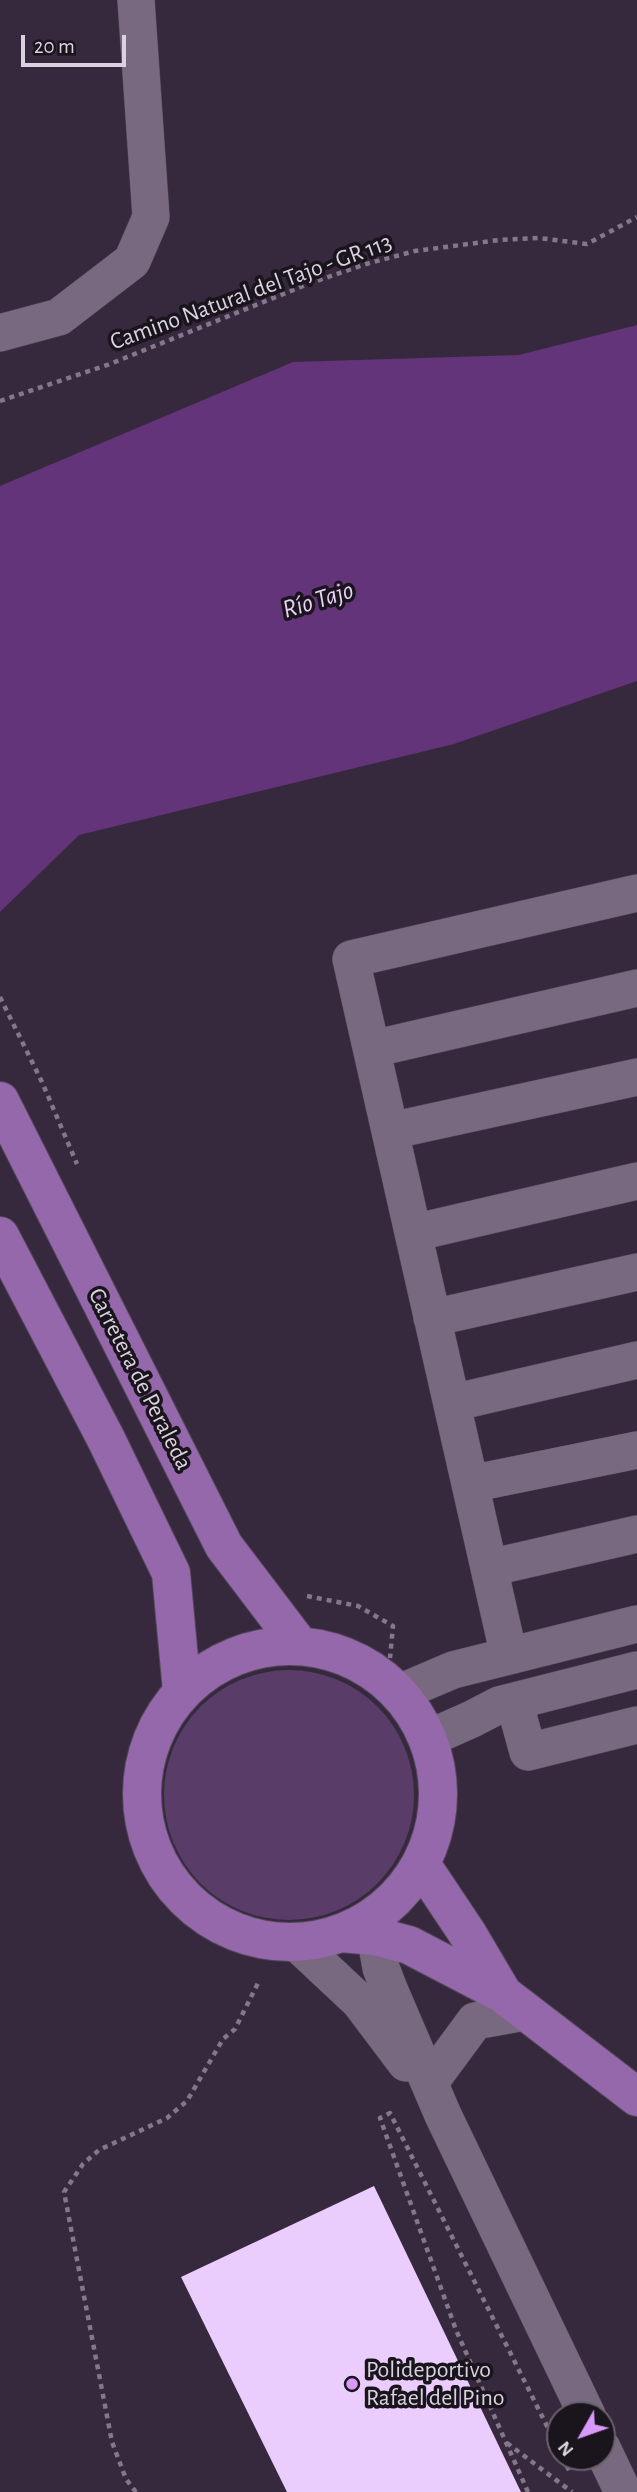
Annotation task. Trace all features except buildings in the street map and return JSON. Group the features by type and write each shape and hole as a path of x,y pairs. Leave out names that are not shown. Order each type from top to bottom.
{"main road":[{"name":"Carretera de Peraleda","path":"0,1101 224,1546 300,1646"},
{"path":"0,1236 106,1439 171,1573 182,1691"},
{"path":"363,1929 391,1902 421,1864 435,1823 438,1780 427,1739 415,1714 393,1688 362,1664 332,1652 300,1646 257,1649 216,1664 182,1691 159,1723 145,1759 141,1798 148,1836 164,1872 189,1902 221,1924 257,1938 296,1942 363,1929 409,1945 514,2003 637,2097"},
{"path":"421,1864 514,2003"}],"street":[{"path":"0,332 59,317 132,261 151,217 136,0"},
{"path":"509,1656 351,959 637,893"},
{"path":"372,1049 637,988"},
{"path":"390,1131 637,1076"},
{"path":"414,1233 637,1181"},
{"path":"432,1318 637,1272"},
{"path":"452,1403 637,1360"},
{"path":"470,1484 637,1450"},
{"path":"489,1568 637,1534"},
{"path":"393,1688 453,1670 637,1624"},
{"path":"427,1739 499,1705 637,1670"},
{"path":"513,1701 528,1752 637,1725"},
{"path":"363,1929 437,2098 580,2401"},
{"path":"296,1942 360,2002 437,2098"},
{"path":"437,2098 475,2021 514,2003"},
{"path":"613,2471 623,2492"}],"path":[{"name":"Camino Natural del Tajo - GR 113","path":"0,401 110,364 308,284 366,264 415,251 499,240 539,238 587,244 637,217"},
{"path":"0,997 42,1082 79,1171"},
{"path":"300,1587 307,1596 358,1606 393,1626 393,1688"},
{"path":"136,2492 126,2479 112,2442 64,2192 83,2164 99,2150 167,2118 187,2101 223,2039 235,2029 258,1983"},
{"path":"528,2492 456,2330 380,2118 390,2113 546,2424"},
{"path":"506,2442 572,2492"}],"shaded area":[{"path":"277,1670 301,1670 337,1679 378,1706 405,1747 412,1771 412,1819 405,1843 378,1884 337,1911 301,1920 277,1920 241,1911 200,1884 173,1843 164,1807 164,1783 173,1747 200,1706 241,1679"}],"water":[{"name":"Río Tajo","path":"637,325 637,681 454,744 79,835 0,912 0,486 293,362 519,355"}],"place":[{"name":"Polideportivo Rafael del Pino","path":"352,2384"}]}
